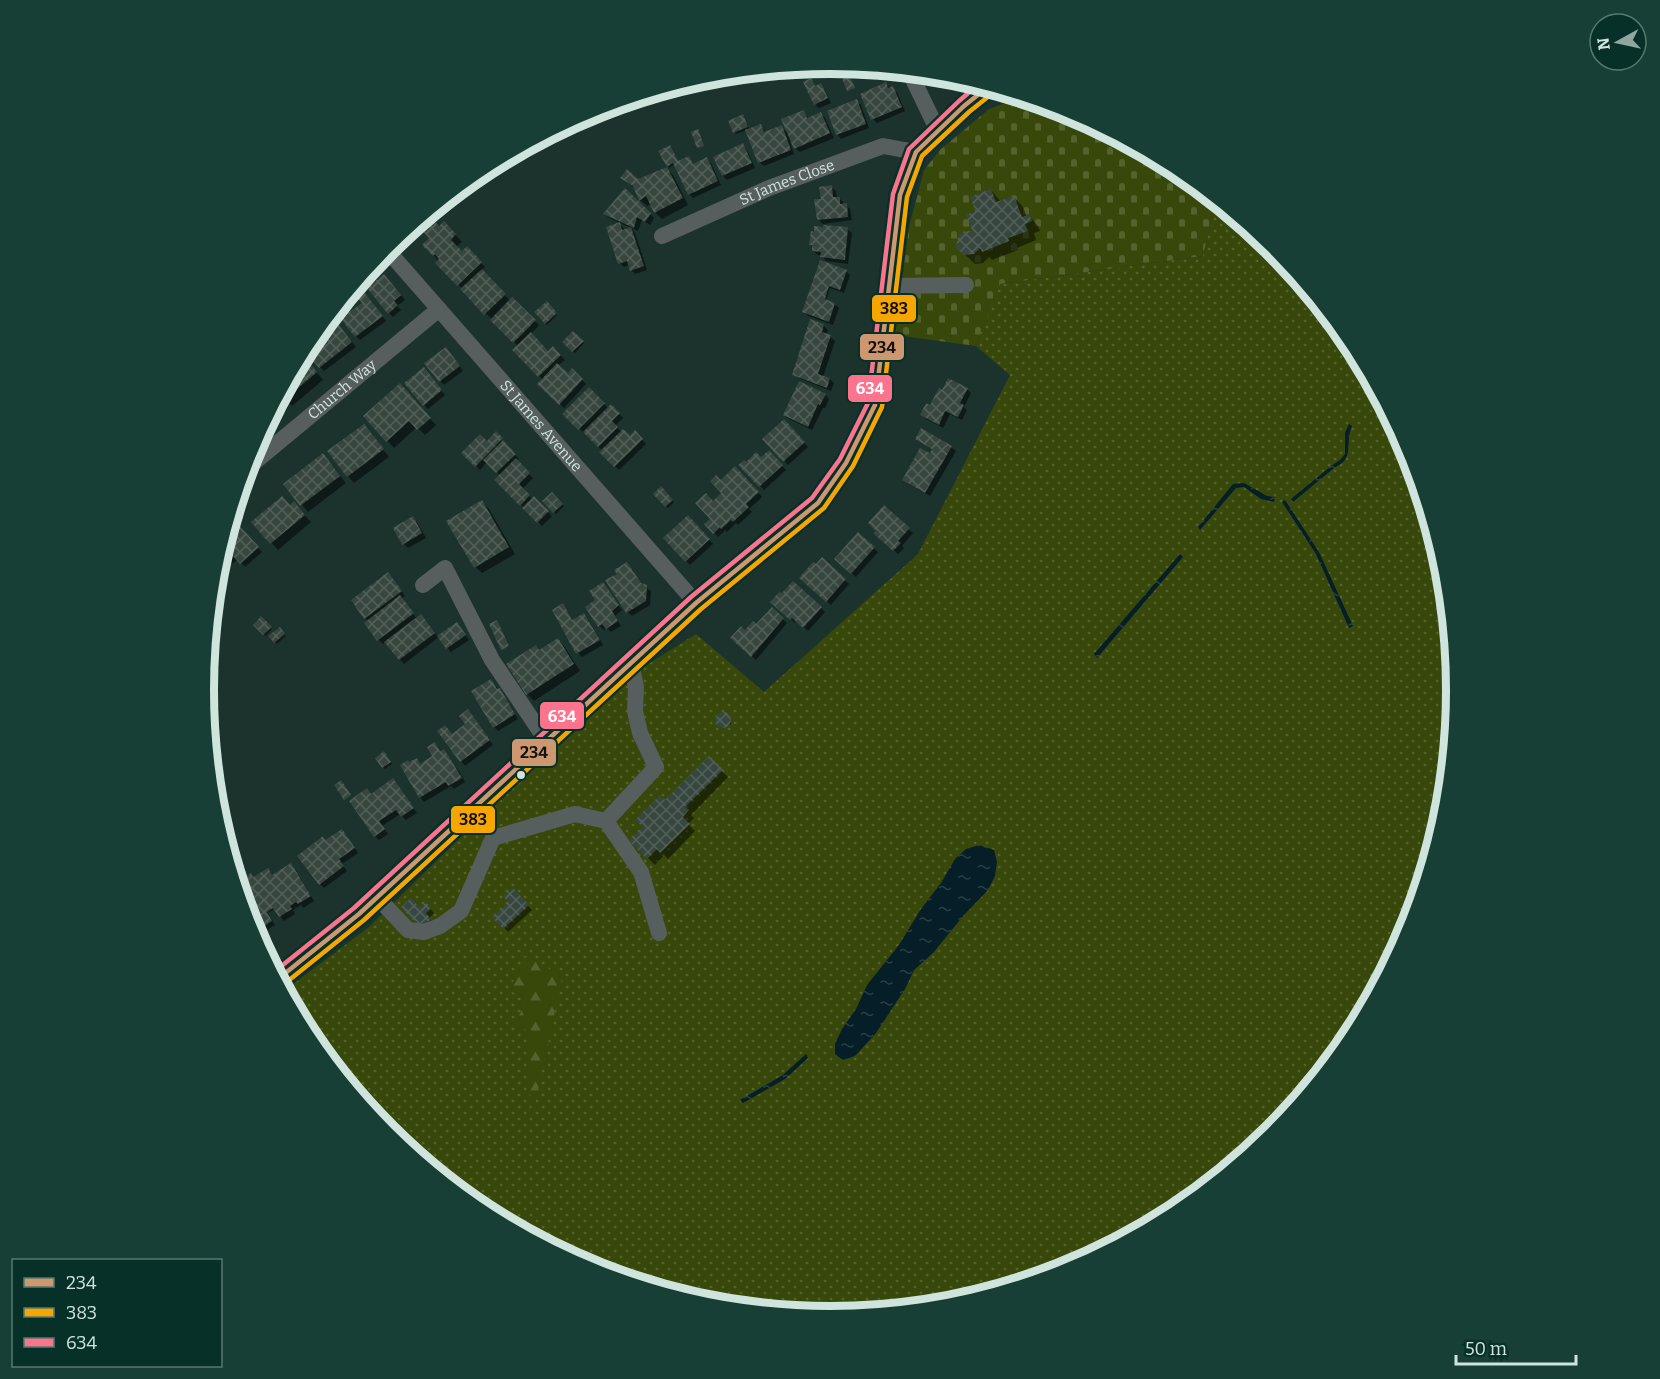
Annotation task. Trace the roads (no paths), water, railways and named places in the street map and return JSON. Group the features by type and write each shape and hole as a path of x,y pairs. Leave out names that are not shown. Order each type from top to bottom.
{"main road":[{"path":"284,974 359,914 696,603 818,503 846,463 875,405 900,195 916,152 981,92"}],"street":[{"path":"913,79 938,131"},
{"name":"St James Close","path":"662,236 769,188 883,146 916,152"},
{"name":"St James Avenue","path":"392,256 696,603"},
{"path":"889,286 966,285"},
{"name":"Church Way","path":"259,458 439,309"},
{"path":"423,585 445,568 492,660 546,741"},
{"path":"606,821 657,767 640,733 635,711 636,687 631,663"},
{"path":"377,897 408,930 424,932 440,926 461,910 493,838 575,814 606,821 641,872 659,933"}],"water":[{"path":"1349,424 1352,426 1345,460 1293,502 1291,499 1345,454 1345,433"},
{"path":"1244,483 1267,496 1275,497 1274,502 1261,499 1244,487 1236,488 1200,530 1198,527 1233,484"},
{"path":"1285,500 1319,552 1353,626 1349,628 1316,554 1282,502"},
{"path":"1180,554 1183,557 1097,658 1094,654"},
{"path":"979,845 994,850 997,862 995,876 988,890 933,953 914,970 905,989 876,1033 855,1056 843,1060 835,1054 835,1044 867,985 899,945 955,859 966,849"},
{"path":"806,1054 808,1058 785,1079 743,1103 740,1100 783,1075"}]}
